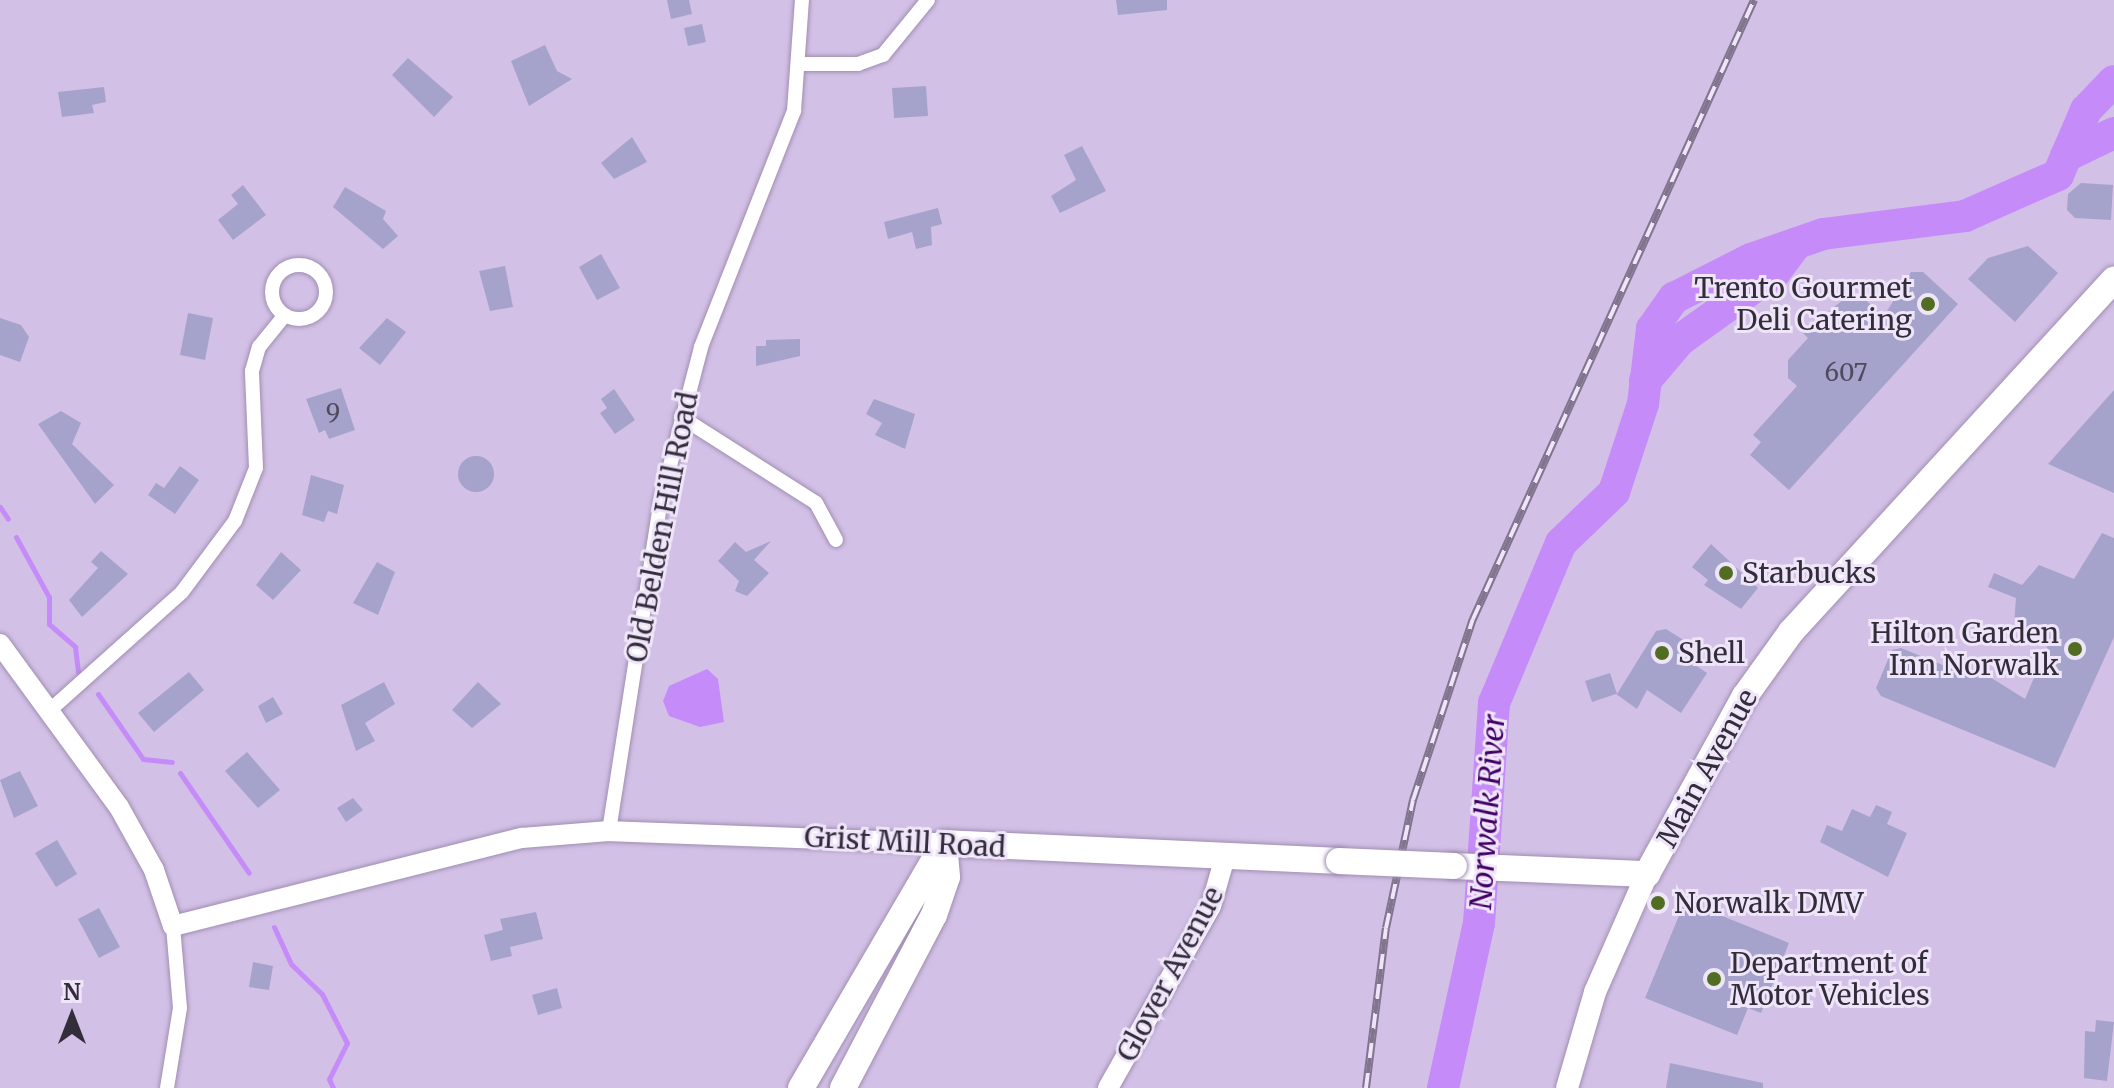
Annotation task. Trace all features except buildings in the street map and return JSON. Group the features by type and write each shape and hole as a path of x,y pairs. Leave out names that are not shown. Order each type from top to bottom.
{"highway":[{"name":"Main Avenue","path":"1647,874 1745,696 1791,632 2114,279"},
{"name":"Grist Mill Road","path":"944,843 1647,874"},
{"path":"801,1088 944,843"},
{"path":"843,1088 934,915 947,877 944,843"}],"main road":[{"path":"0,644 134,832 173,926"},
{"name":"Grist Mill Road","path":"173,926 481,844 609,831 944,843"},
{"name":"Glover Avenue","path":"1108,1088 1211,906 1225,857"},
{"name":"Main Avenue","path":"1567,1088 1595,992 1647,874"}],"street":[{"name":"Old Belden Hill Road","path":"609,831 681,417 701,347 794,111 802,64 802,0"},
{"path":"802,64 858,64 883,55 928,0"},
{"path":"49,711 173,602 235,521 256,468 252,371 259,347 285,315"},
{"path":"681,417 816,503 836,540"},
{"path":"167,1088 180,1008 173,926"}],"shaded area":[{"path":"707,669 718,679 724,722 700,727 669,716 663,701 669,686"}],"waterway":[{"name":"Norwalk River","path":"1443,1088 1479,923 1494,703 1561,543 1614,492 1643,404 1652,329 1674,298 1751,259 1823,234 1965,216 2058,175 2086,110 2114,81"},
{"name":"Norwalk River","path":"2066,156 2114,133"},
{"name":"Norwalk River","path":"1645,381 1680,340 1775,272 1797,243"},
{"path":"0,507 8,519"},
{"path":"16,537 49,597 49,624 75,647 78,672"},
{"path":"98,694 143,759 172,762"},
{"path":"180,773 249,873"},
{"path":"274,927 291,964 322,994 347,1043 329,1079 333,1088"}],"railway":[{"path":"1366,1088 1386,928 1413,800 1473,619 1754,0"}],"place":[{"name":"Trento Gourmet Deli Catering","path":"1928,304"},
{"name":"Starbucks","path":"1726,573"},
{"name":"Hilton Garden Inn Norwalk","path":"2075,649"},
{"name":"Shell","path":"1662,653"},
{"name":"Norwalk DMV","path":"1658,903"},
{"name":"Department of Motor Vehicles","path":"1714,979"}]}
